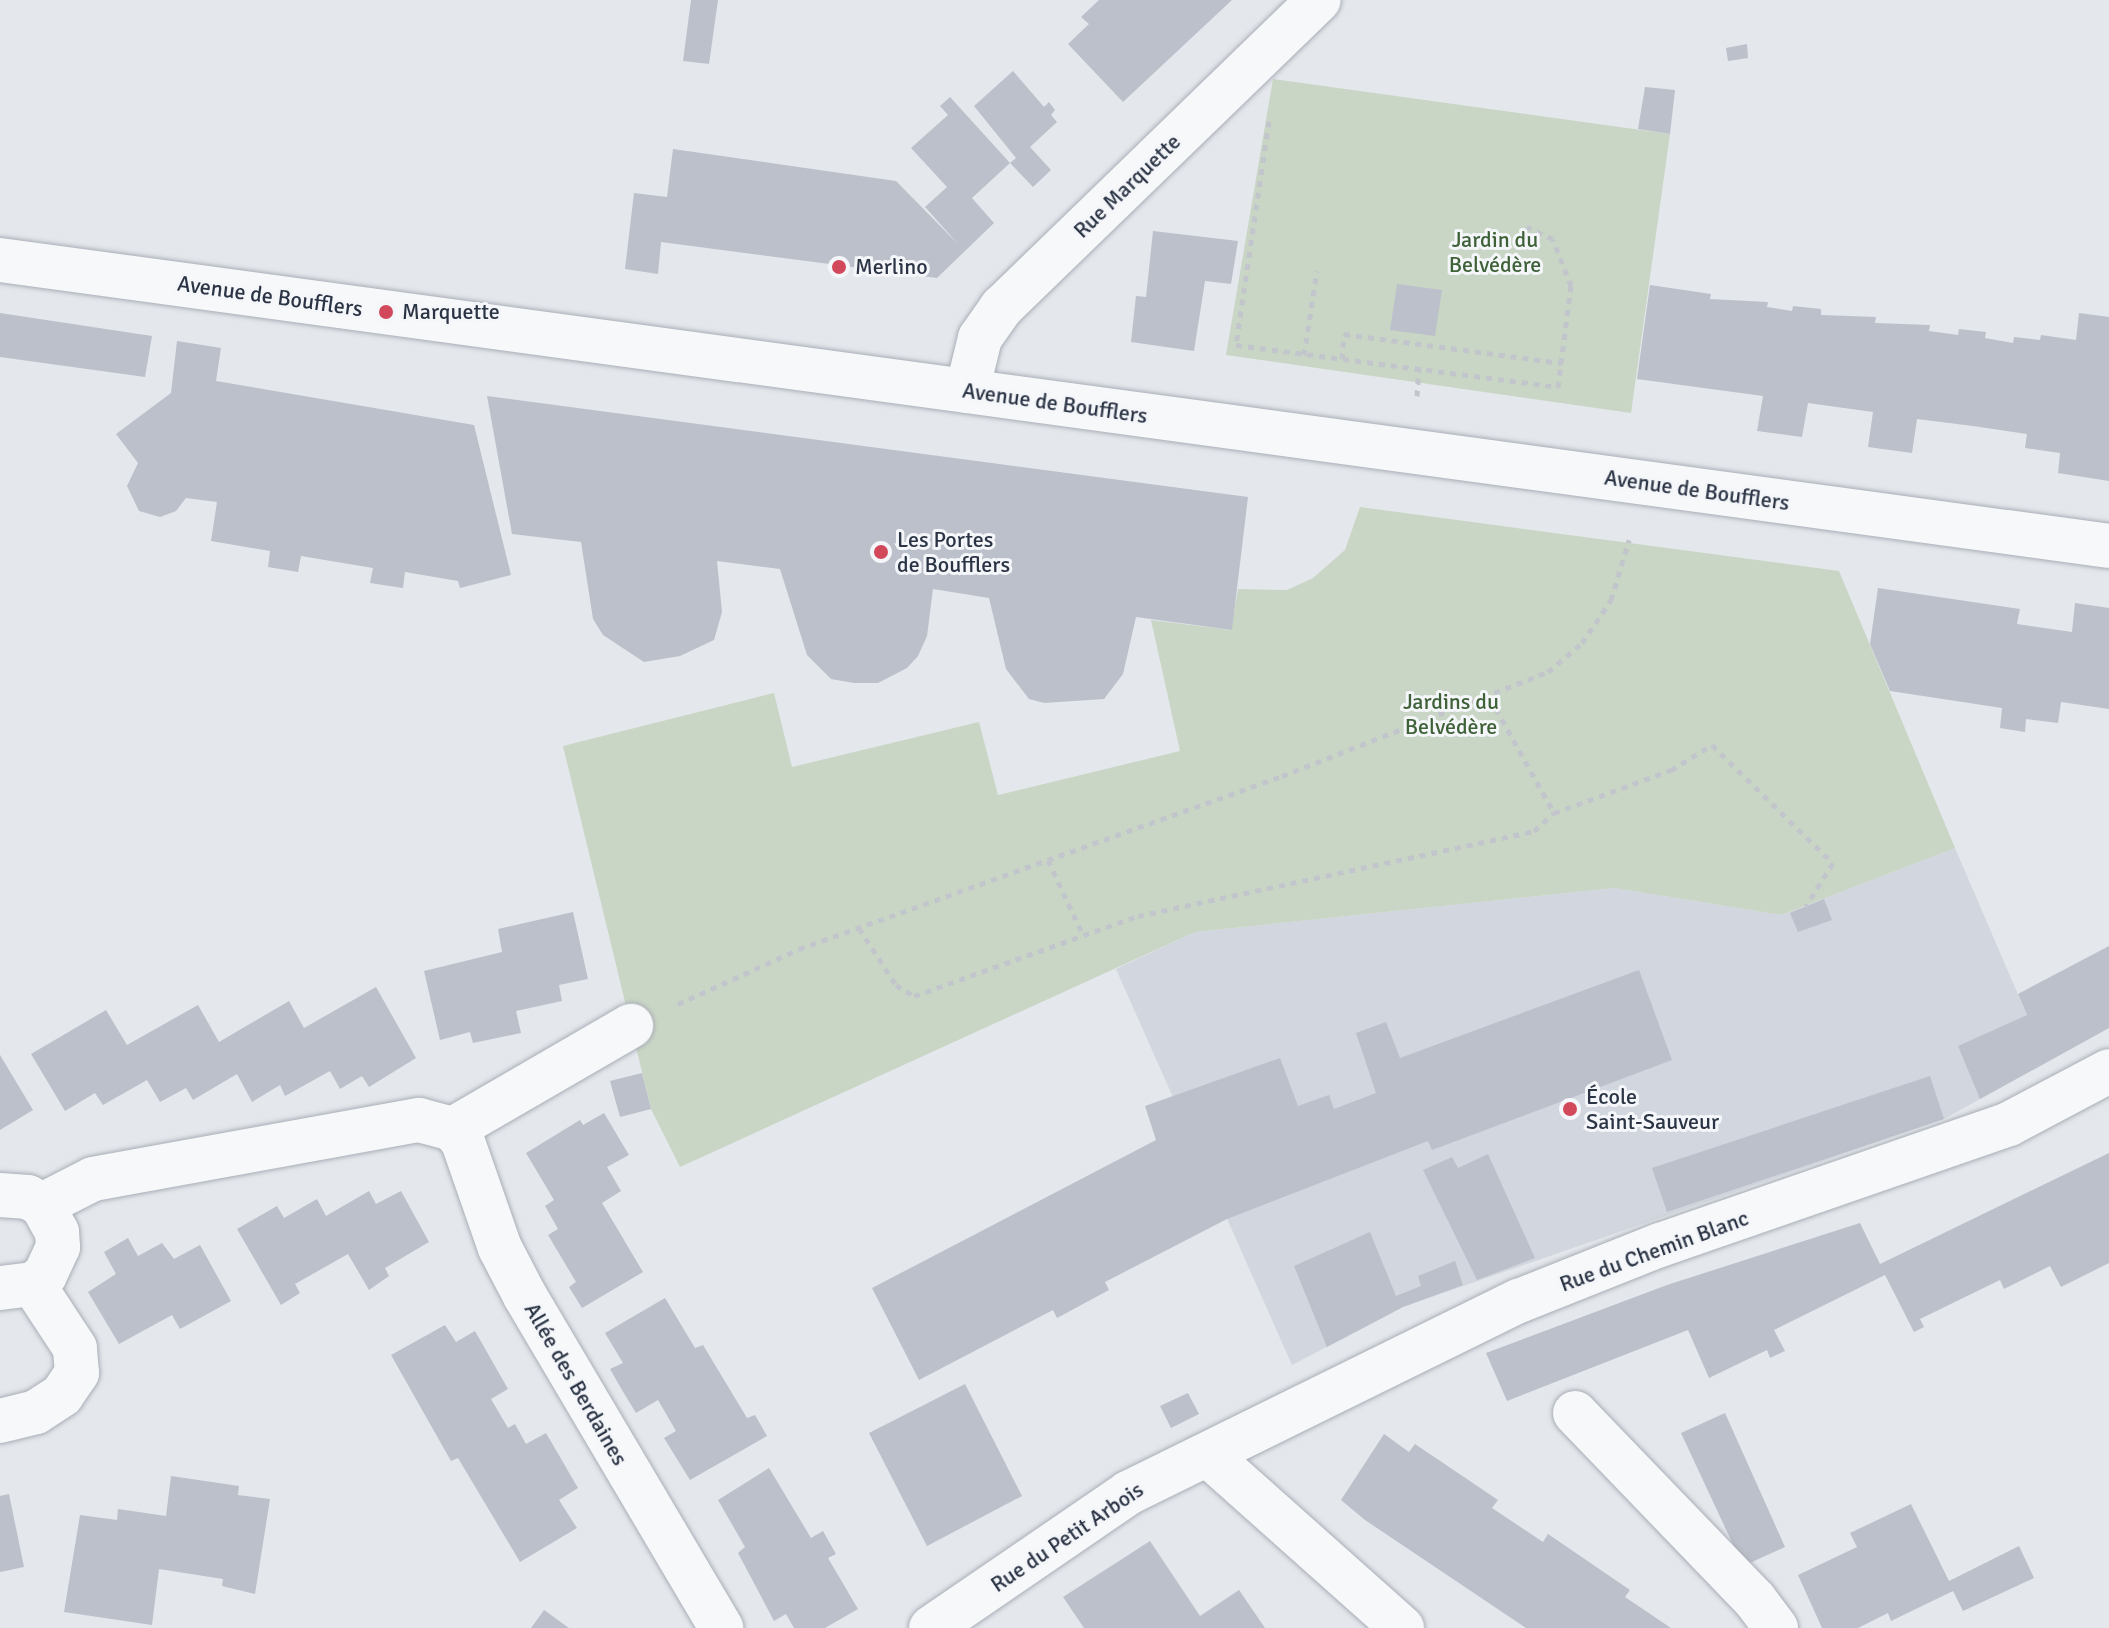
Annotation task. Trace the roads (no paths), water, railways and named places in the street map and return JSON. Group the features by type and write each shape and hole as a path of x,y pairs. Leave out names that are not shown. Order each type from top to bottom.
{"street":[{"name":"Rue Marquette","path":"967,391 980,338 1002,307 1319,0"},
{"name":"Avenue de Boufflers","path":"0,260 2109,546"},
{"path":"42,1205 93,1179 419,1120 453,1129 631,1026"},
{"name":"Rue du Chemin Blanc","path":"1208,1455 1519,1301 1660,1245 2009,1124 2109,1071"},
{"name":"Allée des Berdaines","path":"453,1129 463,1142 500,1248 525,1296 721,1628"},
{"path":"0,1195 28,1197 42,1205 57,1232 58,1247 45,1275 16,1286 75,1348 77,1373 62,1395 36,1412 0,1421"},
{"path":"1575,1413 1755,1600 1776,1628"},
{"path":"1208,1455 1402,1628"},
{"name":"Rue du Petit Arbois","path":"931,1628 1128,1493 1208,1455"}],"place":[{"name":"Merlino","path":"839,267"},
{"name":"Marquette","path":"386,312"},
{"name":"Les Portes de Boufflers","path":"881,552"},
{"name":"École Saint-Sauveur","path":"1570,1109"}],"park label":[{"name":"Jardin du Belvédère","path":"1495,252"},
{"name":"Jardins du Belvédère","path":"1451,714"}]}
